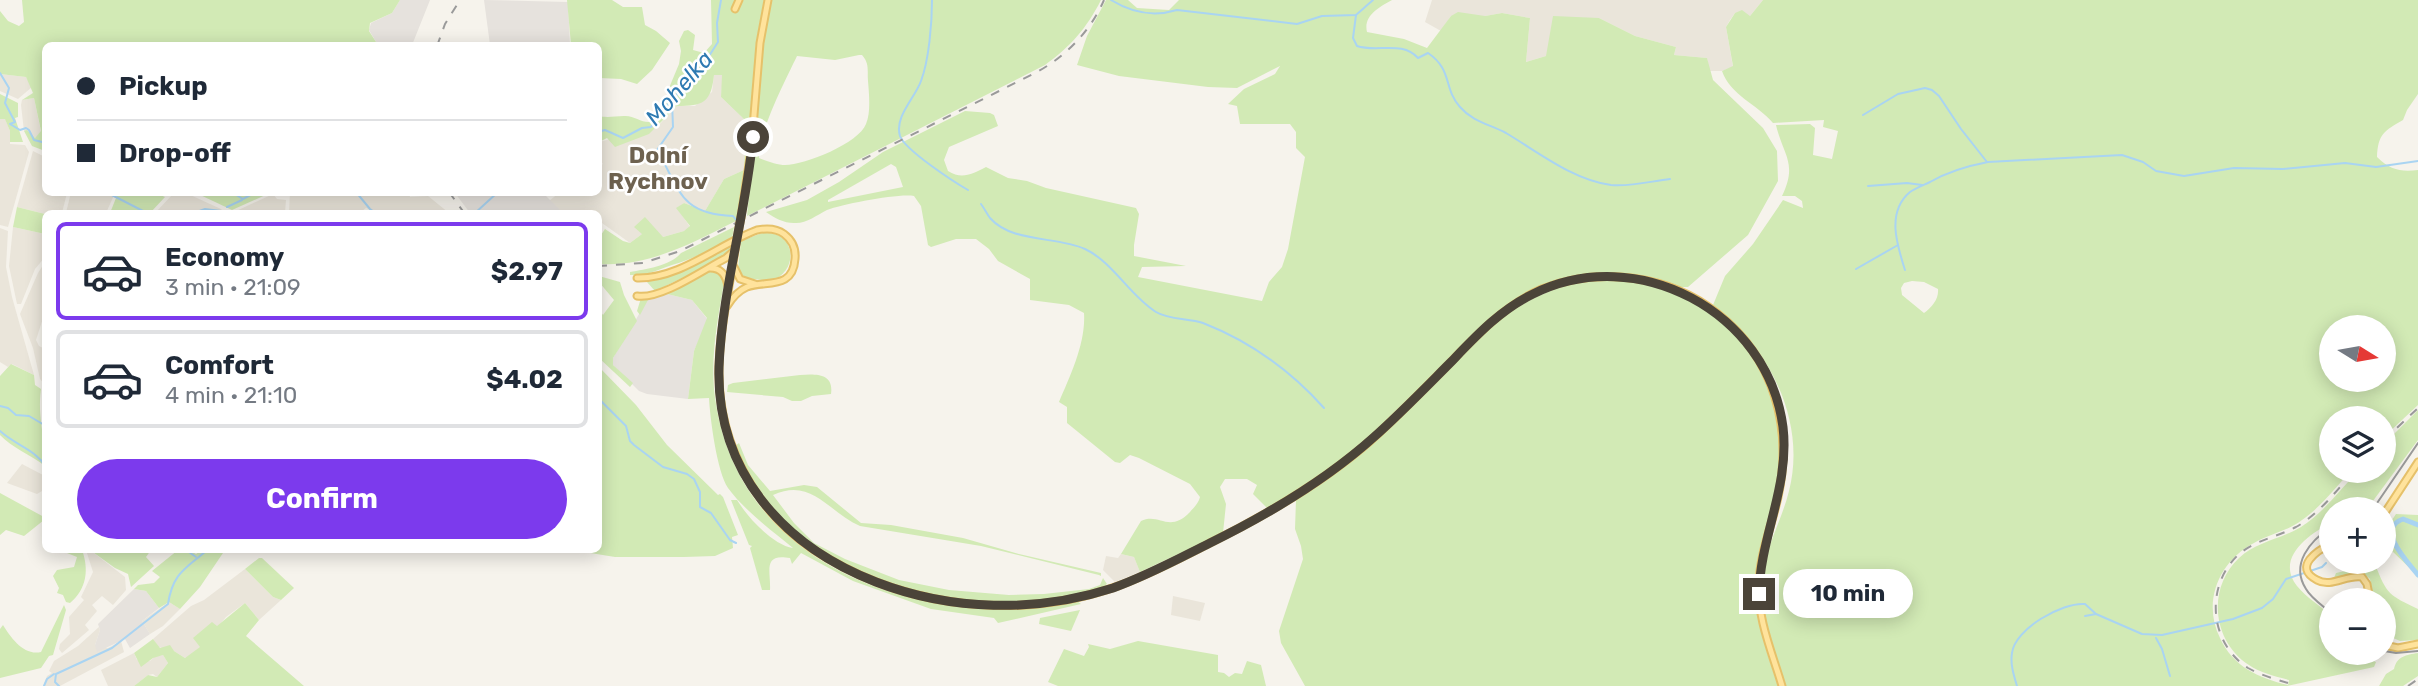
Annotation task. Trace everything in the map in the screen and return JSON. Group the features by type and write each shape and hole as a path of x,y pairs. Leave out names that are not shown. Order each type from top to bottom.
{"main road":[{"path":"736,9 739,0"},
{"path":"768,0 760,43 751,151 725,312 719,368 724,421 748,481 781,524 809,547 832,561 891,587 946,601 1014,605 1068,599 1117,586 1172,563 1270,513 1340,466 1400,413 1499,315 1539,290 1565,282 1617,276 1668,287 1693,298 1730,324 1758,359 1777,399 1782,424 1784,462 1777,504 1761,565 1759,594 1766,636 1782,686"},
{"path":"637,278 677,269 749,233 772,229 782,233 795,251 792,271 776,284 748,287 737,294 725,312"},
{"path":"636,296 650,295 729,257 736,244"},
{"path":"734,261 736,274 740,279 761,285"},
{"path":"704,270 716,269 724,273 728,295"},
{"path":"650,295 643,288 652,276"},
{"path":"2395,497 2418,462"},
{"path":"2319,550 2309,558 2308,570 2313,578 2325,583 2353,577 2362,578 2368,588"},
{"path":"2396,648 2418,644"}],"shaded area":[{"path":"400,0 430,0 413,42 376,42 369,30 371,23 392,13"},
{"path":"484,0 568,2 570,42 490,42"},
{"path":"1432,0 1763,0 1750,16 1735,13 1726,27 1733,67 1722,71 1709,71 1707,58 1674,55 1676,47 1635,36 1599,18 1546,56 1526,62 1530,18 1502,13 1451,16 1441,31 1425,22"},
{"path":"0,74 26,77 32,87 18,99 0,91"},
{"path":"714,75 723,75 721,97 746,121 744,170 724,179 705,211 684,203 677,208 690,227 663,237 642,234 630,243 602,223 602,210 560,210 549,201 555,196 602,196 602,141 657,127 677,106 695,106 712,92"},
{"path":"34,98 41,132 35,138 24,131 21,105 22,100"},
{"path":"5,118 10,131 10,144 25,145 29,152 8,227 0,225 0,119"},
{"path":"33,151 42,156 42,196 66,196 63,210 42,210 42,213 17,207"},
{"path":"70,196 114,196 107,210 67,210"},
{"path":"171,196 193,196 222,210 158,210"},
{"path":"269,196 286,200 285,210 238,210"},
{"path":"290,196 428,196 445,210 366,208 289,210"},
{"path":"457,196 546,196 560,210 468,210"},
{"path":"13,227 42,233 42,261 35,269 21,304 17,304 9,266"},
{"path":"0,228 8,231 6,267 34,375 12,364 8,367 0,362"},
{"path":"42,267 42,321 36,340 42,348 42,381 20,314"},
{"path":"667,294 692,300 708,320 694,351 688,399 639,391 613,365 613,358 648,299"},
{"path":"22,464 42,474 42,491 37,494 7,483"},
{"path":"87,553 94,553 125,577 126,590 113,605 102,596 92,605 97,611 85,625 89,630 62,653 60,644 70,634 69,617 84,600 81,597 93,572"},
{"path":"1121,554 1134,557 1140,572 1115,582 1103,570 1106,556 1118,558"},
{"path":"245,569 273,597 281,600 259,620 245,603 226,617 201,647 185,658 174,651 158,647 153,639 191,606 204,600"},
{"path":"134,589 146,591 159,608 142,621 150,634 130,648 125,639 97,652 95,645 100,630 98,624"},
{"path":"1173,596 1205,603 1200,621 1171,615"},
{"path":"169,602 180,609 163,626 150,634 142,621"},
{"path":"99,627 95,645 108,648 121,641 124,652 60,686 43,686 47,676 52,673 49,671 54,661 78,646"},
{"path":"134,653 137,660 150,661 155,656 163,655 168,663 157,677 148,675 134,686 108,686 101,670"}],"green space":[{"path":"22,0 400,0 392,13 370,23 369,31 376,42 42,42 42,150 32,146 24,131 27,130 35,138 41,131 34,98 22,100 33,93 26,77 0,74 0,11 8,21 19,26 24,22"},
{"path":"567,0 612,0 623,7 642,7 645,25 670,43 652,70 637,84 621,79 602,78 602,42 571,42"},
{"path":"711,0 764,0 756,43 746,166 736,221 653,258 602,264 602,234 605,229 630,243 642,234 634,227 645,217 663,237 684,231 690,226 676,208 684,203 705,211 724,179 744,170 746,121 721,97 722,75 714,75 711,92 704,101 677,106 649,134 615,147 607,138 602,140 602,116 627,116 649,122 668,101 669,88 679,64 679,41 684,31 688,30 695,35 693,50 704,53 712,44"},
{"path":"771,0 1101,0 1077,36 1045,65 747,216 763,44","holes":["862,55 868,68 869,103 868,119 861,131 830,152 794,164 782,165 759,158 768,120 797,56 835,60"]},
{"path":"1106,0 1128,0 1137,8 1169,10 1179,0 1392,0 1370,17 1366,26 1367,32 1404,39 1427,48 1451,16 1458,12 1485,16 1502,13 1530,18 1526,62 1546,56 1553,16 1599,18 1635,36 1676,47 1674,55 1707,58 1713,80 1763,128 1777,151 1778,181 1748,235 1688,287 1618,273 1579,275 1553,281 1524,295 1496,313 1338,464 1269,510 1253,494 1257,485 1247,479 1225,479 1220,487 1226,504 1223,533 1140,572 1134,557 1121,554 1141,521 1176,521 1190,512 1200,497 1190,484 1139,458 1130,455 1120,463 1115,462 1067,423 1067,407 1059,402 1080,347 1084,313 1069,305 1030,300 1030,279 998,261 989,249 976,239 956,239 931,247 928,245 921,206 914,196 845,205 800,223 784,222 766,212 807,200 883,152 965,111 990,113 994,115 998,126 949,147 944,160 948,171 962,176 986,167 1008,178 1136,208 1139,214 1134,256 1186,266 1142,267 1138,277 1262,301 1269,282 1282,267 1288,249 1305,157 1296,148 1296,132 1290,124 1240,124 1237,106 1228,104 1244,89 1275,74 1280,66 1237,88 1119,76 1077,65 1087,36","holes":["891,164 896,167 903,187 828,202"]},
{"path":"1763,0 2418,0 2418,94 2403,120 2383,134 2377,157 2396,169 2418,170 2418,405 2396,426 2396,406 2319,406 2319,483 2340,483 2327,497 2319,497 2319,506 2302,520 2260,540 2231,560 2217,584 2213,610 2220,638 2232,657 2257,675 2288,685 2289,680 2263,672 2237,655 2221,629 2218,599 2229,570 2239,558 2253,548 2301,527 2319,512 2319,530 2298,548 2290,566 2291,576 2297,586 2319,606 2319,665 2375,665 2374,667 2287,686 1785,686 1763,610 1762,583 1769,547 1789,491 1793,438 1788,412 1766,364 1751,342 1713,305 1725,276 1753,244 1783,200 1803,208 1802,201 1795,196 1782,196 1787,185 1789,167 1776,125 1810,124 1815,128 1813,155 1832,159 1838,131 1823,127 1824,120 1773,123 1731,87 1722,71 1733,66 1726,27 1735,13 1742,10 1750,16","holes":["1924,282 1938,289 1934,302 1924,313 1902,295 1901,288 1904,283"]},
{"path":"0,94 18,103 18,117 15,118 23,142 10,142 10,131 5,119 0,119"},
{"path":"117,196 165,197 153,210 111,210"},
{"path":"202,196 263,196 232,210"},
{"path":"17,207 42,213 42,233 13,227"},
{"path":"734,227 732,239 702,254 642,275 630,275 630,272 671,261 681,253"},
{"path":"762,233 773,233 782,237 790,251 787,268 781,276 771,281 745,278 738,269 741,241"},
{"path":"732,245 726,257 655,291 647,282"},
{"path":"714,271 721,275 724,283 715,343 714,389 733,462 763,510 803,548 852,577 905,596 962,606 1020,608 1077,601 1081,604 998,623 994,618 931,609 853,581 801,553 792,564 790,558 775,558 769,570 770,590 762,590 750,548 752,546 749,545 731,500 737,500 769,536 793,548 750,512 728,488 717,458 709,398 688,399 694,351 707,318 692,300 667,294 648,300 640,315 637,311 641,298"},
{"path":"602,277 620,282 637,321 613,358 613,365 633,383 630,387 602,361 602,314 614,300 602,286"},
{"path":"1617,279 1676,293 1715,315 1750,352 1772,398 1778,422 1779,473 1759,559 1756,601 1763,638 1778,686 1305,686 1281,643 1279,631 1303,559 1295,529 1296,500 1379,438 1497,322 1522,305 1549,292 1581,283"},
{"path":"11,364 34,375 35,385 41,389 42,464 0,435 0,376"},
{"path":"602,370 636,405 667,445 723,497 738,535 732,537 733,548 715,556 615,557 590,553 602,553"},
{"path":"800,375 827,378 831,394 792,401 783,397 727,392 728,385 733,383"},
{"path":"2418,410 2418,440 2396,470 2396,432"},
{"path":"739,443 748,465 770,491 804,485 817,487 861,523 891,525 963,538 1101,573 1101,576 981,546 860,526 819,498 799,490 773,495 794,523 814,543 845,559 899,580 949,590 1009,595 1089,589 1100,585 1103,578 1107,584 1091,592 1072,596 1002,602 931,594 896,586 862,573 830,557 801,537 776,514 748,473 735,446"},
{"path":"2347,483 2386,483 2376,497 2334,497"},
{"path":"0,493 42,516 42,522 24,536 6,530 0,535"},
{"path":"2396,514 2418,515 2418,576 2396,555"},
{"path":"67,553 83,553 85,578 80,591 70,603 57,593 59,588 53,576 57,570 74,567 77,557"},
{"path":"94,553 149,553 146,557 154,566 131,587 128,574"},
{"path":"174,553 223,553 200,587 180,609 169,602 159,608 146,591 134,589 138,585 154,583 160,577 152,571"},
{"path":"259,558 294,588 281,600 273,597 245,569"},
{"path":"2336,574 2353,574 2334,578"},
{"path":"2364,574 2379,574 2386,588 2371,588 2370,579"},
{"path":"2396,597 2418,609 2418,640 2396,639"},
{"path":"245,603 259,620 246,636 304,686 134,686 148,675 157,677 168,663 163,655 153,658 141,667 134,653 153,639 160,648 170,645 185,658 200,647 193,638 212,622 217,626"},
{"path":"64,605 66,610 53,655 49,656 41,668 0,678 0,629 3,625 24,649 41,652"},
{"path":"1080,610 1071,631 1039,624 1040,618"},
{"path":"1138,641 1218,655 1218,672 1229,677 1235,673 1242,674 1247,661 1261,665 1266,686 1058,686 1048,682 1064,649 1084,656 1088,644 1110,649"},
{"path":"2418,653 2418,676 2403,686 2379,686 2386,674 2406,656"}],"waterway":[{"name":"Mohelka","path":"602,131 623,138 642,128 651,127 657,116 702,67 718,42 717,23 721,0"},
{"path":"932,0 926,63 921,81 900,122 900,136 920,157 968,190"},
{"path":"1111,0 1143,12 1177,10 1297,24 1322,16 1356,15 1373,0"},
{"path":"1356,15 1353,38 1357,46 1397,48 1418,58 1428,53 1441,66 1451,93 1465,112 1570,171 1611,185 1633,185 1670,179"},
{"path":"0,73 9,88 5,103 15,122 10,124 20,130 26,128 34,140 42,142"},
{"path":"1863,115 1898,94 1925,88 1932,90 1987,162"},
{"path":"672,102 673,127 657,150 677,187 691,205 715,214 733,216 737,221"},
{"path":"1905,270 1896,229 1898,209 1903,200 1910,192 1944,175 1988,162 2122,155 2143,162 2156,171 2184,176 2234,168 2283,169 2345,163 2376,167 2418,161"},
{"path":"1868,186 1907,183 1922,185"},
{"path":"114,196 141,210"},
{"path":"238,196 243,199 249,196"},
{"path":"359,196 371,210"},
{"name":"Mohelka","path":"478,210 494,196"},
{"path":"227,207 242,200"},
{"path":"981,204 990,218 1010,232 1073,245 1095,255 1156,312 1203,323 1253,348 1298,382 1324,408"},
{"path":"202,210 213,210"},
{"path":"1856,269 1898,245"},
{"path":"602,402 626,426 630,441 634,445 663,467 687,474 694,479 700,492 700,507 711,513 730,540 736,543"},
{"path":"0,406 42,424"},
{"path":"0,431 42,462"},
{"path":"2418,525 2403,519 2395,524 2392,530 2396,546 2418,575"},
{"path":"190,553 196,557"},
{"name":"Mohelka","path":"59,686 55,682 56,674 112,648 168,604 177,578 203,553"},
{"path":"2017,686 2012,661 2015,644 2030,626 2064,607 2085,604 2096,614 2142,634 2162,635 2233,619 2262,608 2273,599 2286,579 2319,568"},
{"path":"2085,616 2096,614"},
{"path":"2156,638 2170,676"},
{"path":"44,686 47,679 54,674"}],"tram line":[{"path":"2381,497 2418,443"},
{"path":"2319,537 2305,554 2300,571 2308,592 2319,603"},
{"path":"2396,653 2418,651"}],"railway":[{"path":"438,42 445,24 460,0"},
{"path":"602,266 643,263 680,251 1037,72 1076,42 1092,22 1104,0"},
{"path":"452,196 462,210"},
{"path":"2396,429 2418,408"},
{"path":"2288,683 2248,668 2225,644 2216,614 2220,582 2238,555 2304,522 2343,483"},
{"path":"2408,686 2418,679"}],"district":[{"name":"Dolní Rychnov","path":"658,168"}],"route":[{"path":"753,137 723,323 719,379 724,421 744,473 756,494 775,517 809,547 853,572 930,598 996,605 1068,599 1100,592 1138,578 1270,513 1340,466 1400,413 1485,327 1515,303 1539,290 1565,282 1617,276 1658,283 1711,308 1745,340 1769,379 1777,399 1782,424 1784,462 1777,504 1762,557 1759,594"}]}
